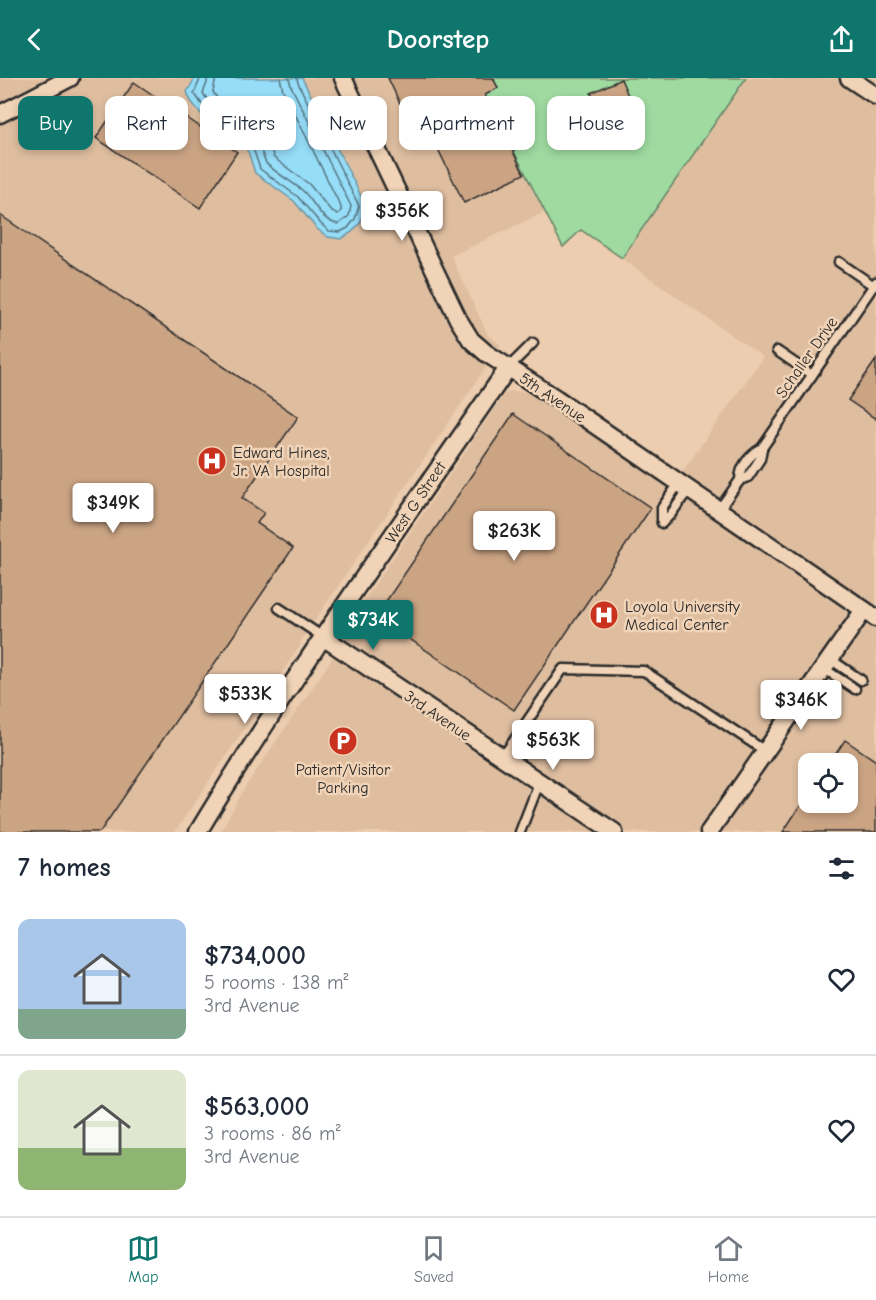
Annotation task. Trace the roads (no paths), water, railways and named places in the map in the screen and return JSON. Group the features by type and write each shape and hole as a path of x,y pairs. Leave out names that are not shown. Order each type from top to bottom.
{"street":[{"path":"0,114 70,78"},
{"name":"5th Avenue","path":"343,78 458,319 471,340 508,368 557,399 870,614"},
{"path":"849,78 876,96"},
{"name":"West G Street","path":"198,832 322,637 508,368"},
{"path":"709,832 827,664 870,614"},
{"name":"3rd Avenue","path":"322,637 614,832"}],"lane":[{"path":"839,262 875,284"},
{"name":"Schaller Drive","path":"718,511 740,480 748,477 760,459 762,448 875,284"},
{"path":"508,368 533,343"},
{"path":"777,351 812,375"},
{"path":"279,608 322,637"},
{"path":"827,664 861,680"},
{"path":"827,664 855,689"},
{"path":"502,758 563,669 644,671 765,751"},
{"path":"520,832 540,783"}],"water":[{"path":"195,78 302,78 311,96 308,96 308,150 338,150 366,206 361,222 341,239 328,237 317,229 294,201 255,173 247,150 296,150 296,96 200,96 200,113 187,92"}],"place":[{"name":"Edward Hines, Jr. VA Hospital","path":"212,461"},
{"name":"Loyola University Medical Center","path":"604,615"},
{"name":"Patient/Visitor Parking","path":"343,741"}]}
